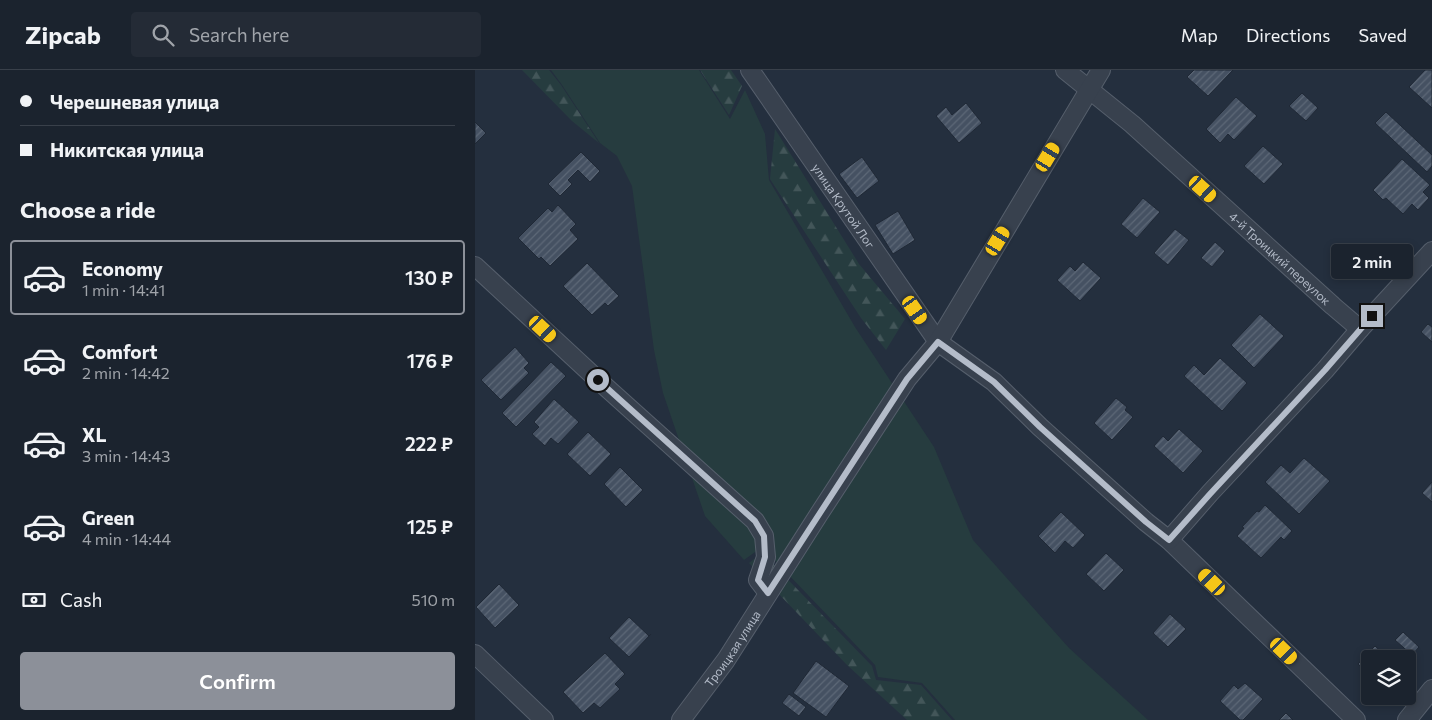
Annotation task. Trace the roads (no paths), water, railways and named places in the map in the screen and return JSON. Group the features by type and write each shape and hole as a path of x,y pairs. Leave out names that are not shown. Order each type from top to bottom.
{"street":[{"name":"улица Крутой Лог","path":"750,70 938,342 994,382 1040,427 1146,522 1169,540 1356,720"},
{"name":"4-й Троицкий переулок","path":"1065,70 1132,124 1326,300 1360,328"},
{"name":"Троицкая улица","path":"681,720 726,660 907,379 938,342 1101,70"},
{"path":"1169,540 1432,251"},
{"path":"475,266 755,521 764,536 765,557 758,580 768,593"},
{"path":"475,654 544,720"},
{"path":"1407,720 1432,689"}]}
